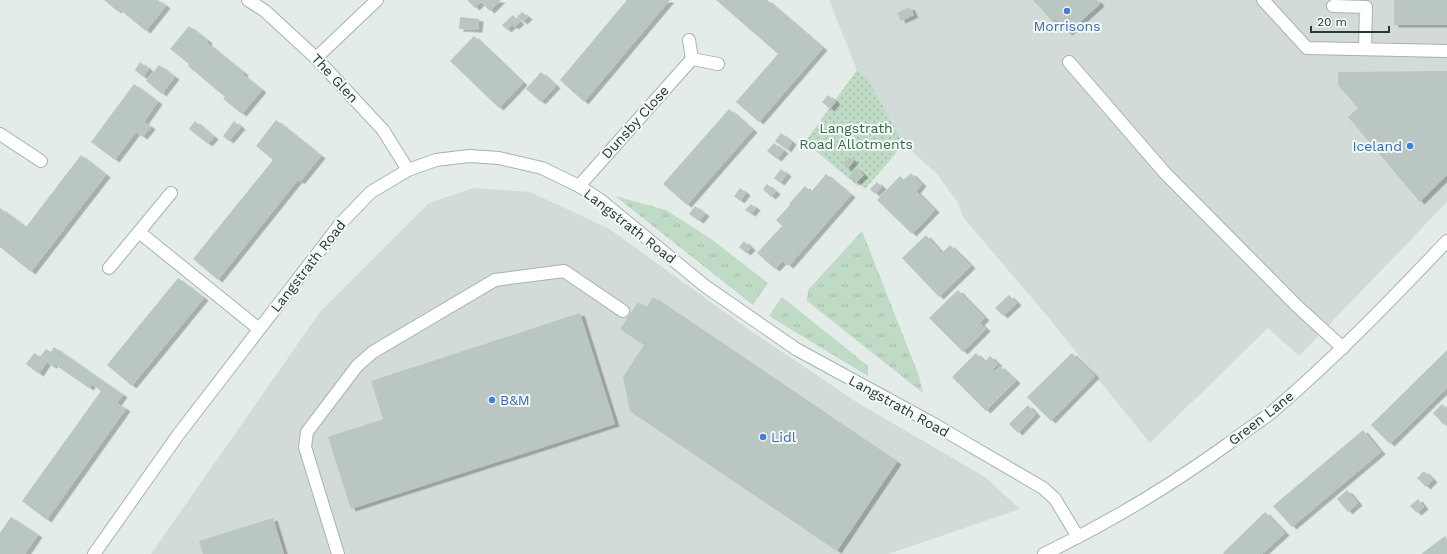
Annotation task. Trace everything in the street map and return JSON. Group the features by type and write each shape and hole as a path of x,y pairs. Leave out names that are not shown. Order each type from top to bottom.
{"street":[{"name":"The Glen","path":"248,0 265,11 316,58 383,130 408,170"},
{"path":"316,58 377,0"},
{"path":"1263,0 1307,48 1447,51"},
{"path":"1333,6 1366,7 1366,49"},
{"path":"689,40 692,59 718,64"},
{"name":"Dunsby Close","path":"579,186 692,59"},
{"path":"1069,62 1165,173 1297,306 1343,348"},
{"path":"0,134 41,161"},
{"name":"Langstrath Road","path":"94,554 178,435 341,223 372,192 408,170 436,160 469,156 500,158 542,168 579,186 599,199 705,286 796,349 930,422 1043,488 1055,499 1078,537"},
{"path":"109,268 171,193"},
{"path":"139,232 259,329"},
{"name":"Green Lane","path":"1044,554 1078,537 1167,486 1271,413 1343,348 1447,241"},
{"path":"338,554 305,448 307,432 357,366 373,352 495,280 564,272 623,311"}],"shaded area":[{"path":"829,0 1447,0 1447,202 1299,356 1268,328 1150,443 1048,317 963,217 958,203 938,175 904,144 868,79 857,70"},
{"path":"474,188 530,192 608,228 751,331 858,403 985,477 1020,509 888,554 151,554 320,312 429,203"}],"green space":[{"name":"Langstrath Road Allotments","path":"857,70 868,79 904,144 865,189 860,184 858,186 805,142"},
{"path":"615,196 666,210 711,239 768,283 753,305"},
{"path":"862,231 919,376 923,393 807,301 808,290"},
{"path":"782,297 868,366 868,376 769,316"}],"building":[{"path":"104,0 158,0 166,6 146,31 119,9 117,11"},
{"path":"467,0 501,0 490,11 481,2 475,8"},
{"path":"627,0 670,0 584,102 560,80"},
{"path":"716,0 767,0 823,48 759,122 736,102 778,54"},
{"name":"Morrisons","path":"1033,0 1097,0 1100,4 1068,33 1055,19 1053,22"},
{"path":"1394,0 1447,0 1447,25 1394,25"},
{"path":"910,7 914,15 901,21 897,13"},
{"path":"522,12 528,17 523,22 517,17"},
{"path":"513,15 520,22 514,27 512,25 507,30 502,25"},
{"path":"460,17 479,19 478,30 459,29"},
{"path":"189,26 208,41 207,43 244,73 243,75 262,90 242,114 223,99 225,97 188,66 189,64 170,49"},
{"path":"474,36 523,83 499,108 450,61"},
{"path":"140,62 149,69 143,77 135,70"},
{"path":"159,65 175,77 162,94 146,81"},
{"name":"Iceland","path":"1447,71 1447,175 1420,202 1348,117 1358,108 1338,85 1338,72"},
{"path":"541,72 556,86 541,102 526,89"},
{"path":"134,84 158,102 144,122 151,127 143,137 136,132 115,160 91,142"},
{"path":"828,95 836,102 830,109 822,102"},
{"path":"729,109 753,130 687,205 663,184"},
{"path":"276,120 321,156 300,182 298,180 218,280 193,259 273,160 256,146"},
{"path":"195,121 214,137 208,144 189,129"},
{"path":"234,121 241,127 229,141 223,136"},
{"path":"781,133 792,142 787,150 775,141"},
{"path":"774,143 784,151 777,159 767,151"},
{"path":"81,155 106,175 31,272 0,247 0,208 26,227"},
{"path":"849,157 854,161 847,169 843,164"},
{"path":"856,168 864,175 856,183 849,177"},
{"path":"781,169 787,174 780,183 774,178"},
{"path":"911,173 922,184 916,191 935,210 912,234 877,200 900,176 904,180"},
{"path":"826,174 851,195 789,266 783,261 775,269 757,253 782,226 776,220 790,205 789,204 805,186 811,192"},
{"path":"877,182 882,187 875,194 870,189"},
{"path":"767,184 776,192 771,197 763,189"},
{"path":"740,188 746,193 740,201 734,196"},
{"path":"751,204 756,208 751,214 745,210"},
{"path":"695,206 705,214 699,221 689,214"},
{"path":"926,235 942,253 950,245 971,266 939,297 902,258"},
{"path":"744,241 751,248 746,253 739,247"},
{"path":"178,278 204,298 132,386 107,365"},
{"path":"958,290 985,318 980,323 986,329 963,352 929,318"},
{"path":"1009,295 1017,303 1003,316 995,308"},
{"name":"Lidl","path":"653,297 897,462 837,551 630,411 623,377 644,345 620,329 638,302 646,308"},
{"name":"B&M","path":"580,313 615,424 351,509 328,437 383,419 371,381"},
{"path":"54,347 123,395 117,403 126,409 47,520 22,501 101,391 92,384 89,388 54,364 52,366 47,362 39,374 26,364 34,353 40,357 46,349 51,352"},
{"path":"1447,350 1447,388 1390,444 1371,425"},
{"path":"976,353 985,362 990,356 998,364 993,369 995,371 1000,366 1016,381 986,411 952,377"},
{"path":"1072,353 1095,376 1051,421 1027,397"},
{"path":"1442,404 1447,409 1447,421 1444,425 1433,413"},
{"path":"1028,405 1036,414 1018,433 1009,424"},
{"path":"1363,430 1381,452 1292,527 1273,506"},
{"path":"1424,471 1433,480 1426,487 1417,478"},
{"path":"1347,490 1358,503 1348,512 1337,499"},
{"path":"1418,499 1424,507 1417,513 1410,506"},
{"path":"1265,512 1285,533 1262,554 1223,553"},
{"path":"11,517 38,535 25,554 0,554 0,533"},
{"path":"273,518 284,554 203,554 199,541"},
{"path":"1445,536 1447,539 1447,554 1421,554"}],"place":[{"name":"Morrisons","path":"1067,11"},
{"name":"Iceland","path":"1410,146"},
{"name":"B&M","path":"492,400"},
{"name":"Lidl","path":"763,437"}]}
